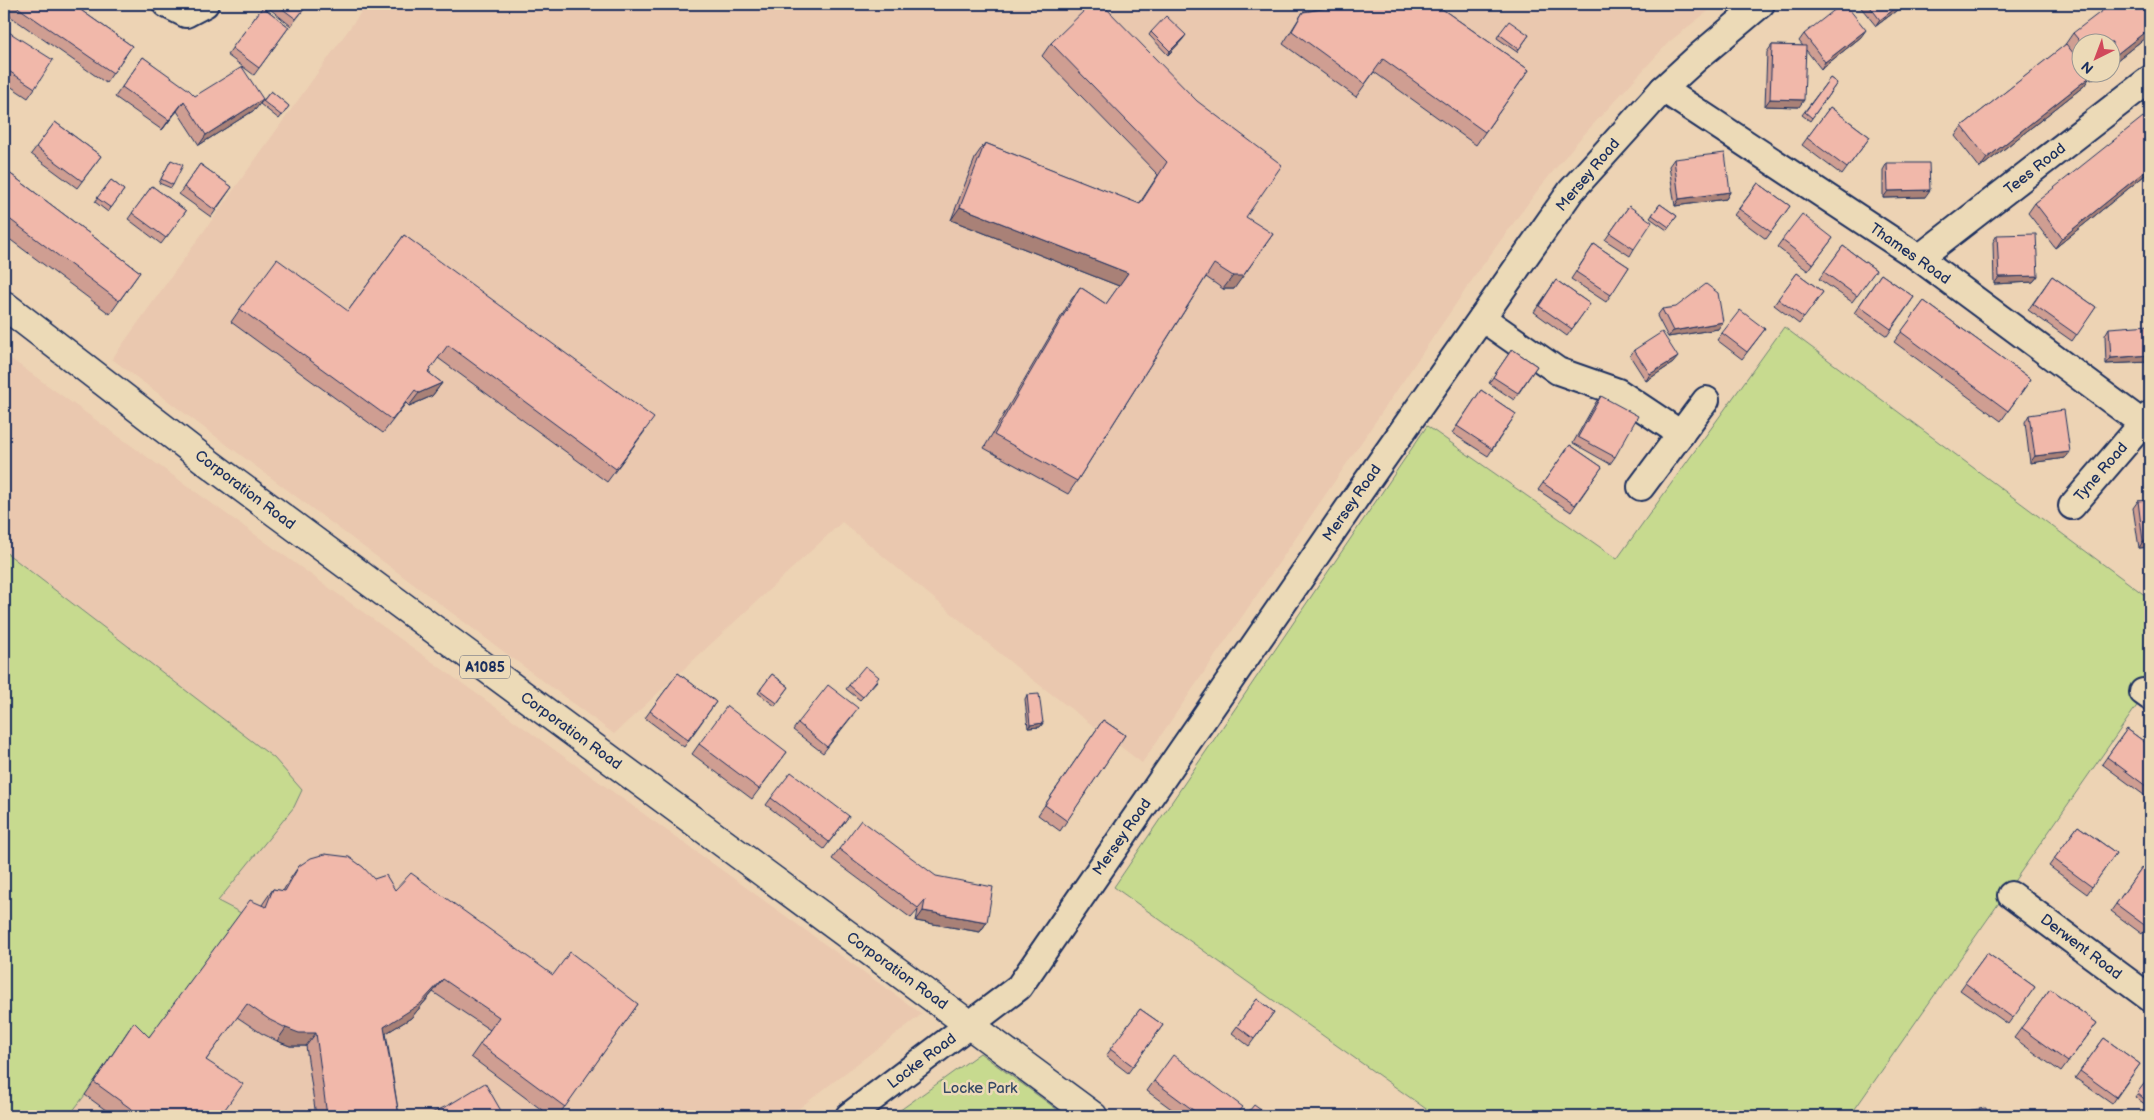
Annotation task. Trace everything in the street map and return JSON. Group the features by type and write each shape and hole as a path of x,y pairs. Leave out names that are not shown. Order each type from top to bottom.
{"main road":[{"name":"Corporation Road","path":"4,305 210,464 1094,1116"}],"street":[{"path":"166,4 186,14 205,4"},
{"name":"Mersey Road","path":"970,1025 1019,987 1571,190 1663,89 1761,4"},
{"name":"Tees Road","path":"1919,258 2150,79"},
{"name":"Thames Road","path":"1663,89 1919,258 2148,422"},
{"path":"1482,318 1558,371 1618,392 1681,434"},
{"path":"1641,487 1706,400"},
{"name":"Tyne Road","path":"2072,506 2148,422"},
{"name":"Derwent Road","path":"2011,895 2150,998"},
{"name":"Locke Road","path":"849,1116 970,1025"}],"shaded area":[{"path":"367,4 1717,4 1669,42 1578,141 1537,191 1477,273 1142,763 1020,670 842,522 614,734 112,359"},
{"path":"4,354 922,1014 789,1116 4,1116"}],"green space":[{"path":"1784,327 2150,599 2150,687 1850,1116 1436,1116 1114,887 1427,426 1617,559"},
{"path":"4,551 274,758 302,790 294,807 218,901 241,913 140,1050 85,1095 69,1116 4,1116"},
{"name":"Locke Park","path":"980,1053 1066,1116 892,1116"}],"building":[{"path":"13,4 72,4 132,46 113,73"},
{"path":"276,4 308,4 296,19"},
{"path":"1091,4 1102,4 1197,101 1282,165 1246,217 1273,234 1243,276 1233,276 1214,264 1077,481 994,435 1080,287 1106,304 1128,273 960,207 985,143 1140,204 1167,162 1051,43"},
{"path":"1347,4 1435,4 1529,70 1485,132 1383,59 1365,84 1292,31 1303,12"},
{"path":"1842,4 1845,4 1866,30 1825,62 1804,34"},
{"path":"1868,4 1901,4 1880,20"},
{"path":"2111,4 2150,4 2150,28 2122,50 2122,32 2074,32"},
{"path":"263,7 289,27 259,68 232,48"},
{"path":"1166,16 1186,35 1170,51 1151,32"},
{"path":"1509,21 1529,35 1519,49 1499,34"},
{"path":"4,29 53,60 35,88 4,68"},
{"path":"2066,44 2072,52 2072,82 2083,82 1987,158 1962,126"},
{"path":"1772,45 1806,46 1804,100 1770,99"},
{"path":"143,57 195,96 242,67 263,99 206,135 184,101 169,120 122,87"},
{"path":"1830,78 1837,83 1812,118 1805,112"},
{"path":"271,91 289,106 282,116 263,101"},
{"path":"1830,107 1870,137 1847,168 1807,138"},
{"path":"2143,117 2150,126 2150,167 2062,238 2035,203"},
{"path":"55,122 101,156 82,181 36,147"},
{"path":"1725,153 1730,192 1679,199 1674,159"},
{"path":"171,160 183,165 173,185 161,179"},
{"path":"1887,163 1929,163 1930,190 1888,191"},
{"path":"200,164 232,187 215,210 184,187"},
{"path":"4,169 140,272 119,301 4,215"},
{"path":"111,180 124,190 111,208 97,198"},
{"path":"1758,183 1790,206 1771,232 1739,209"},
{"path":"152,186 186,211 166,238 132,213"},
{"path":"1660,204 1677,216 1669,227 1652,215"},
{"path":"1629,206 1652,222 1634,249 1610,233"},
{"path":"1802,214 1833,238 1813,264 1782,240"},
{"path":"2036,234 2038,276 1999,277 1997,235"},
{"path":"404,235 654,418 616,469 448,345 428,372 442,383 419,393 415,390 392,420 240,309 277,259 348,311"},
{"path":"1594,244 1629,267 1611,295 1576,272"},
{"path":"1843,246 1876,270 1857,296 1824,272"},
{"path":"1797,273 1823,292 1804,318 1778,299"},
{"path":"1881,274 1914,297 1891,329 1859,306"},
{"path":"2052,276 2096,307 2077,335 2033,304"},
{"path":"1556,280 1590,304 1572,329 1539,306"},
{"path":"1706,284 1718,293 1723,322 1673,331 1662,309 1676,307"},
{"path":"1924,301 2031,379 2008,411 1901,332"},
{"path":"1740,310 1765,329 1747,352 1722,333"},
{"path":"2150,325 2150,355 2111,358 2109,328"},
{"path":"1662,332 1678,357 1650,374 1634,350"},
{"path":"1512,349 1537,366 1518,393 1493,377"},
{"path":"1481,390 1516,414 1492,449 1457,426"},
{"path":"1601,396 1638,416 1615,457 1578,437"},
{"path":"2064,410 2070,452 2035,456 2029,415"},
{"path":"1570,445 1602,467 1575,505 1543,483"},
{"path":"2150,500 2150,540 2143,541 2138,501"},
{"path":"865,666 879,677 863,697 849,685"},
{"path":"678,673 716,702 688,740 650,711"},
{"path":"772,674 789,687 777,703 760,690"},
{"path":"828,685 858,708 827,747 798,723"},
{"path":"1039,694 1043,723 1030,725 1027,695"},
{"path":"727,706 787,752 759,789 699,744"},
{"path":"1103,720 1125,735 1067,821 1045,805"},
{"path":"2127,729 2150,746 2150,789 2107,757"},
{"path":"791,772 849,816 829,842 771,798"},
{"path":"861,820 936,876 993,887 987,922 923,911 925,900 918,908 839,849"},
{"path":"2078,826 2116,853 2092,887 2054,859"},
{"path":"325,854 349,857 363,867 374,879 386,875 395,890 411,873 553,975 570,952 638,1004 565,1107 480,1044 499,1017 443,979 420,1004 384,1027 399,1116 327,1116 316,1033 299,1033 286,1028 270,1020 247,1004 206,1060 243,1084 220,1116 141,1116 94,1082 134,1022 149,1037 250,900 266,907 273,889 285,891 299,866 311,858"},
{"path":"2142,867 2150,873 2150,922 2147,927 2116,904"},
{"path":"1987,953 2035,987 2013,1018 1965,983"},
{"path":"2050,989 2097,1023 2068,1062 2021,1028"},
{"path":"1257,999 1274,1012 1254,1039 1237,1026"},
{"path":"1140,1009 1163,1025 1133,1066 1110,1049"},
{"path":"2104,1038 2140,1064 2116,1097 2080,1071"},
{"path":"1173,1055 1243,1107 1236,1116 1201,1116 1154,1081"},
{"path":"2150,1076 2150,1099 2148,1102 2137,1093"},
{"path":"485,1083 504,1116 425,1116 449,1105"},
{"path":"1254,1105 1269,1116 1245,1116"},
{"path":"1986,1108 1987,1116 1936,1116 1936,1115"}]}
